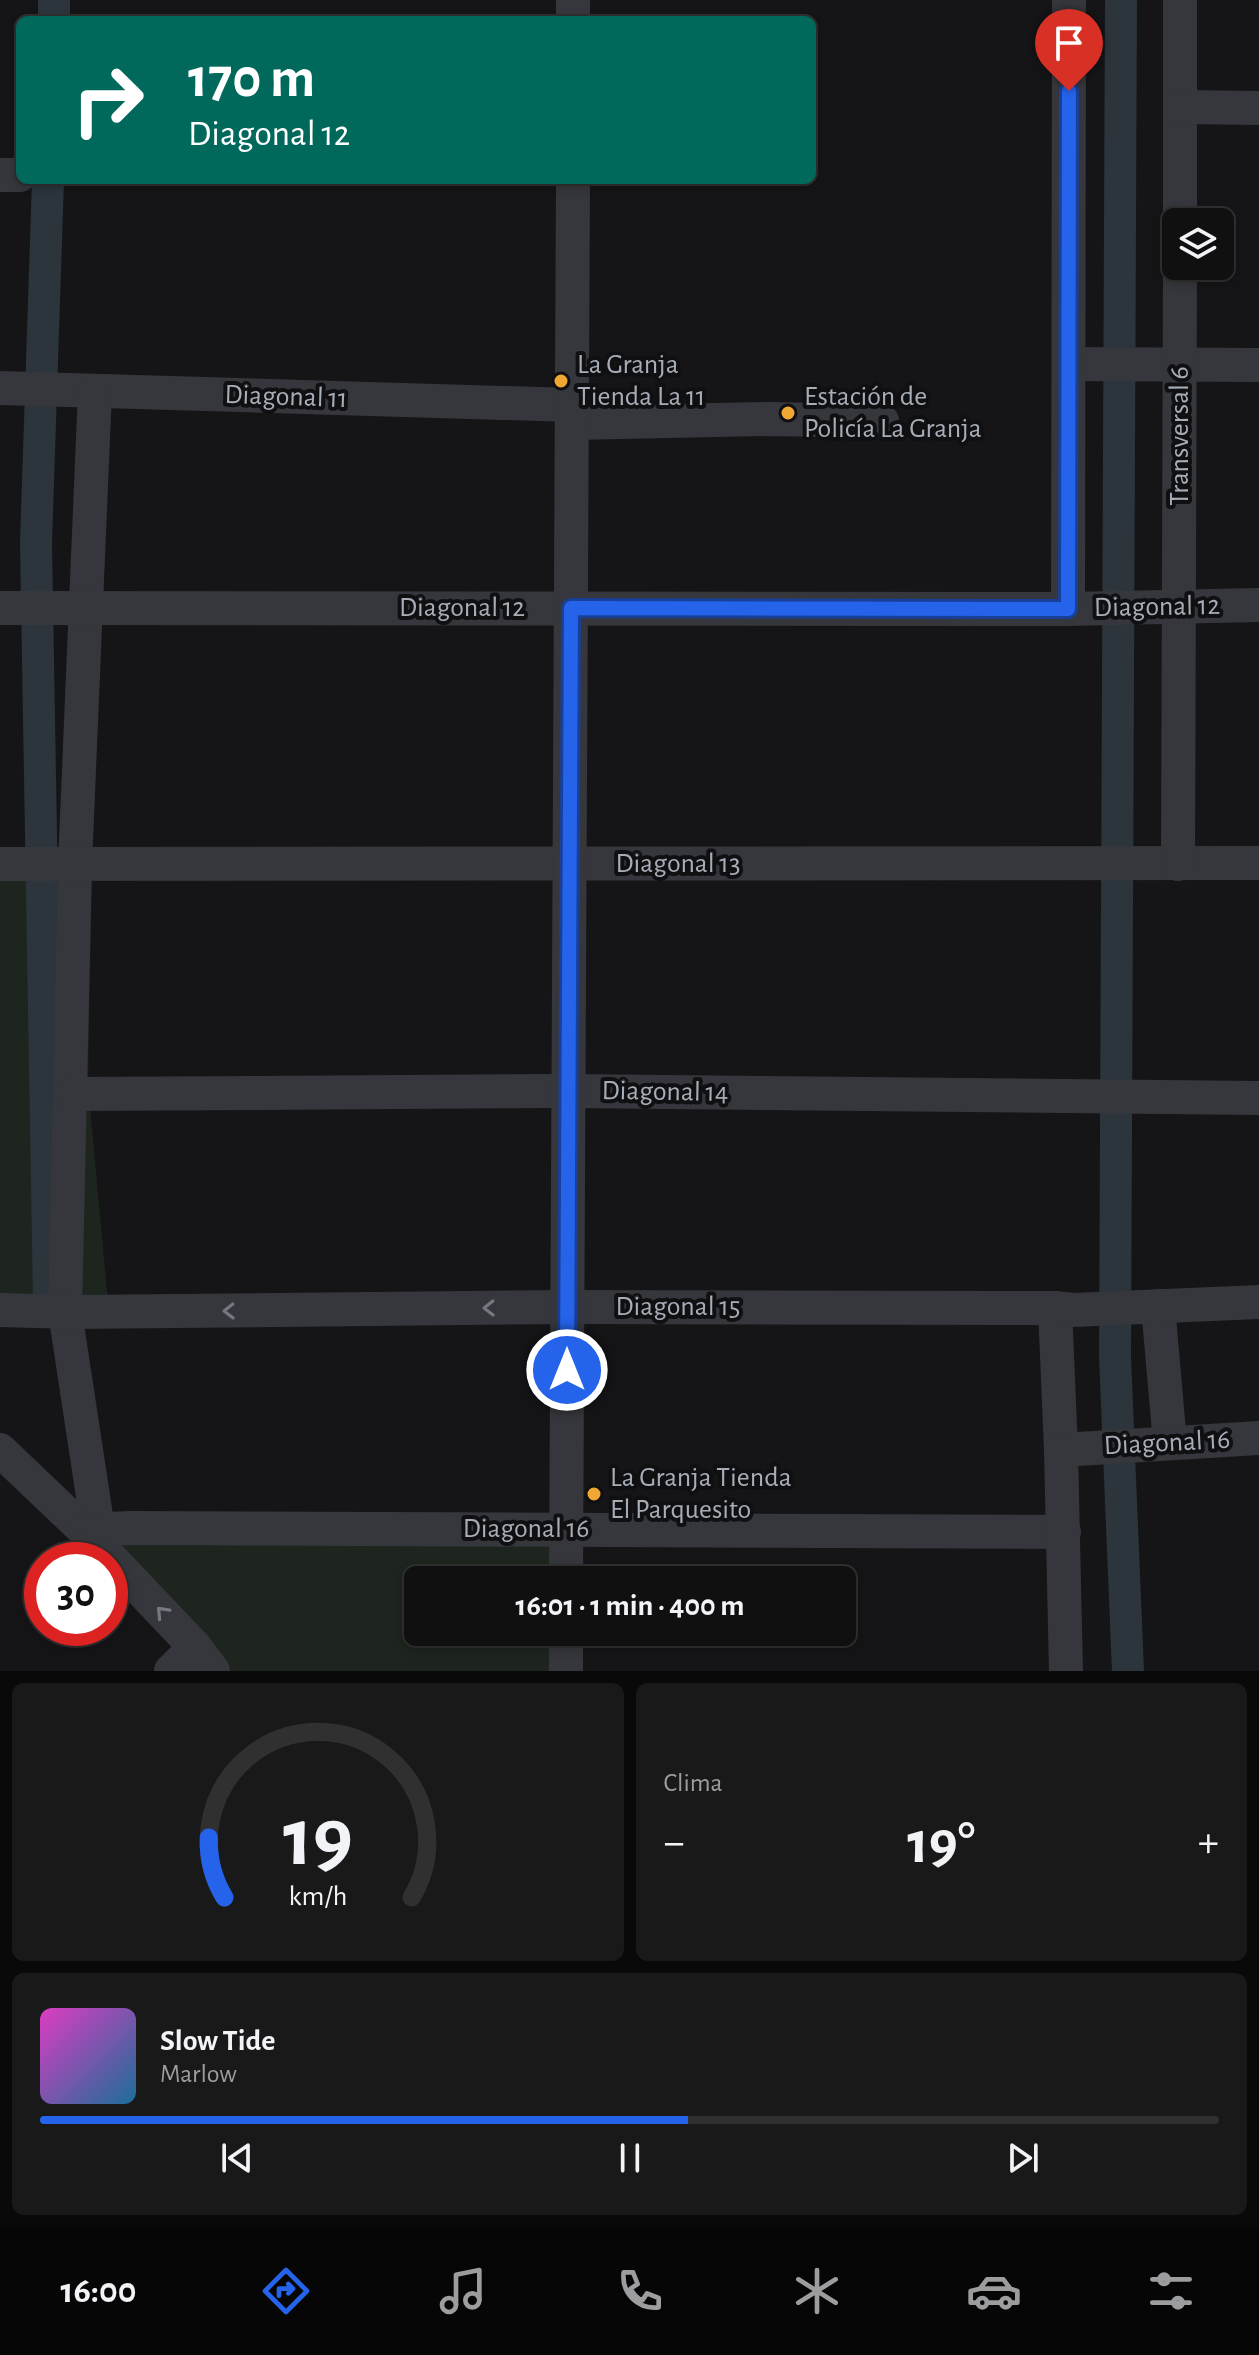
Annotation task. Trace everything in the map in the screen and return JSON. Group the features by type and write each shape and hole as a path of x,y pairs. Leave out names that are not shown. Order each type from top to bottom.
{"street":[{"path":"1068,609 1069,0"},
{"path":"1180,0 1180,208"},
{"path":"1180,107 1259,108"},
{"path":"566,1566 573,184"},
{"name":"Transversal 6","path":"1170,864 1169,606 1180,364 1180,280"},
{"path":"1069,364 1259,365"},
{"name":"Diagonal 11","path":"0,388 572,414 882,421"},
{"path":"91,1529 65,1312 71,1094 66,864 86,608 95,391"},
{"name":"Diagonal 12","path":"8,608 1068,609 1259,605"},
{"name":"Diagonal 13","path":"10,864 1259,863"},
{"name":"Diagonal 14","path":"71,1094 568,1091 1259,1098"},
{"name":"Diagonal 15","path":"0,1310 567,1307 1064,1309 1259,1302"},
{"path":"1144,1307 1170,1443"},
{"path":"1064,1309 1061,1450 1066,1671"},
{"name":"Diagonal 16","path":"1061,1450 1259,1438"},
{"path":"0,1450 91,1529 204,1659 171,1671"},
{"name":"Diagonal 16","path":"91,1529 1064,1532"},
{"path":"566,1646 566,1671"}],"shaded area":[{"path":"0,864 92,864 88,1086 109,1312 0,1310"},
{"path":"566,1529 566,1566 404,1566 404,1646 566,1646 566,1671 213,1671 128,1578 128,1542 95,1542 84,1530"}],"waterway":[{"path":"54,0 54,16"},
{"path":"1121,0 1115,1357 1128,1671"},
{"path":"48,184 36,543 49,1302"}],"place":[{"name":"La Granja Tienda La 11","path":"561,381"},
{"name":"Estación de Policía La Granja","path":"788,413"},
{"name":"La Granja Tienda El Parquesito","path":"594,1494"}],"route":[{"path":"567,1370 571,608 1068,609 1069,91"}]}
